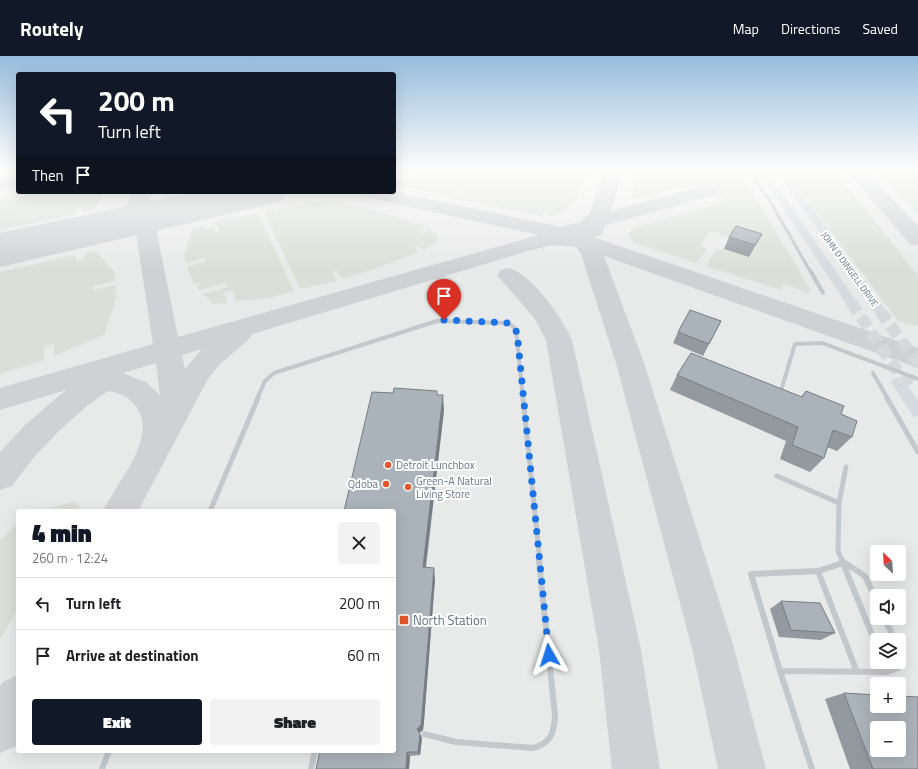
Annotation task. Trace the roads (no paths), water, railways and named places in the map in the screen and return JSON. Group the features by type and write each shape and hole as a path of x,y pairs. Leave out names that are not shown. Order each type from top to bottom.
{"highway":[{"name":"JOHN D DINGELL DRIVE","path":"784,202 851,302"},
{"name":"JOHN D DINGELL DRIVE","path":"802,202 880,311"},
{"path":"898,382 918,412"}],"lane":[{"path":"770,202 823,293"},
{"path":"211,509 265,381 274,373 437,321 508,323 516,329 554,709 554,733 549,742 541,747 533,748 456,742 424,734"},
{"path":"779,397 796,344 822,343 916,387"},
{"path":"873,373 918,452"},
{"path":"846,467 839,503 838,551 871,633"},
{"path":"777,476 839,503"},
{"path":"812,769 780,671 751,574 818,571 843,563 865,576 871,589"},
{"path":"818,571 857,672"},
{"path":"780,671 887,672 895,669"},
{"path":"102,769 108,753"},
{"path":"311,769 315,753"}],"tunnel":[{"path":"851,302 893,365 912,387"},
{"path":"880,311 918,364"}],"place":[{"name":"Detroit Lunchbox","path":"388,465"},
{"name":"Qdoba","path":"386,484"},
{"name":"Green-A Natural Living Store","path":"408,487"},
{"name":"North Station","path":"404,620"}]}
